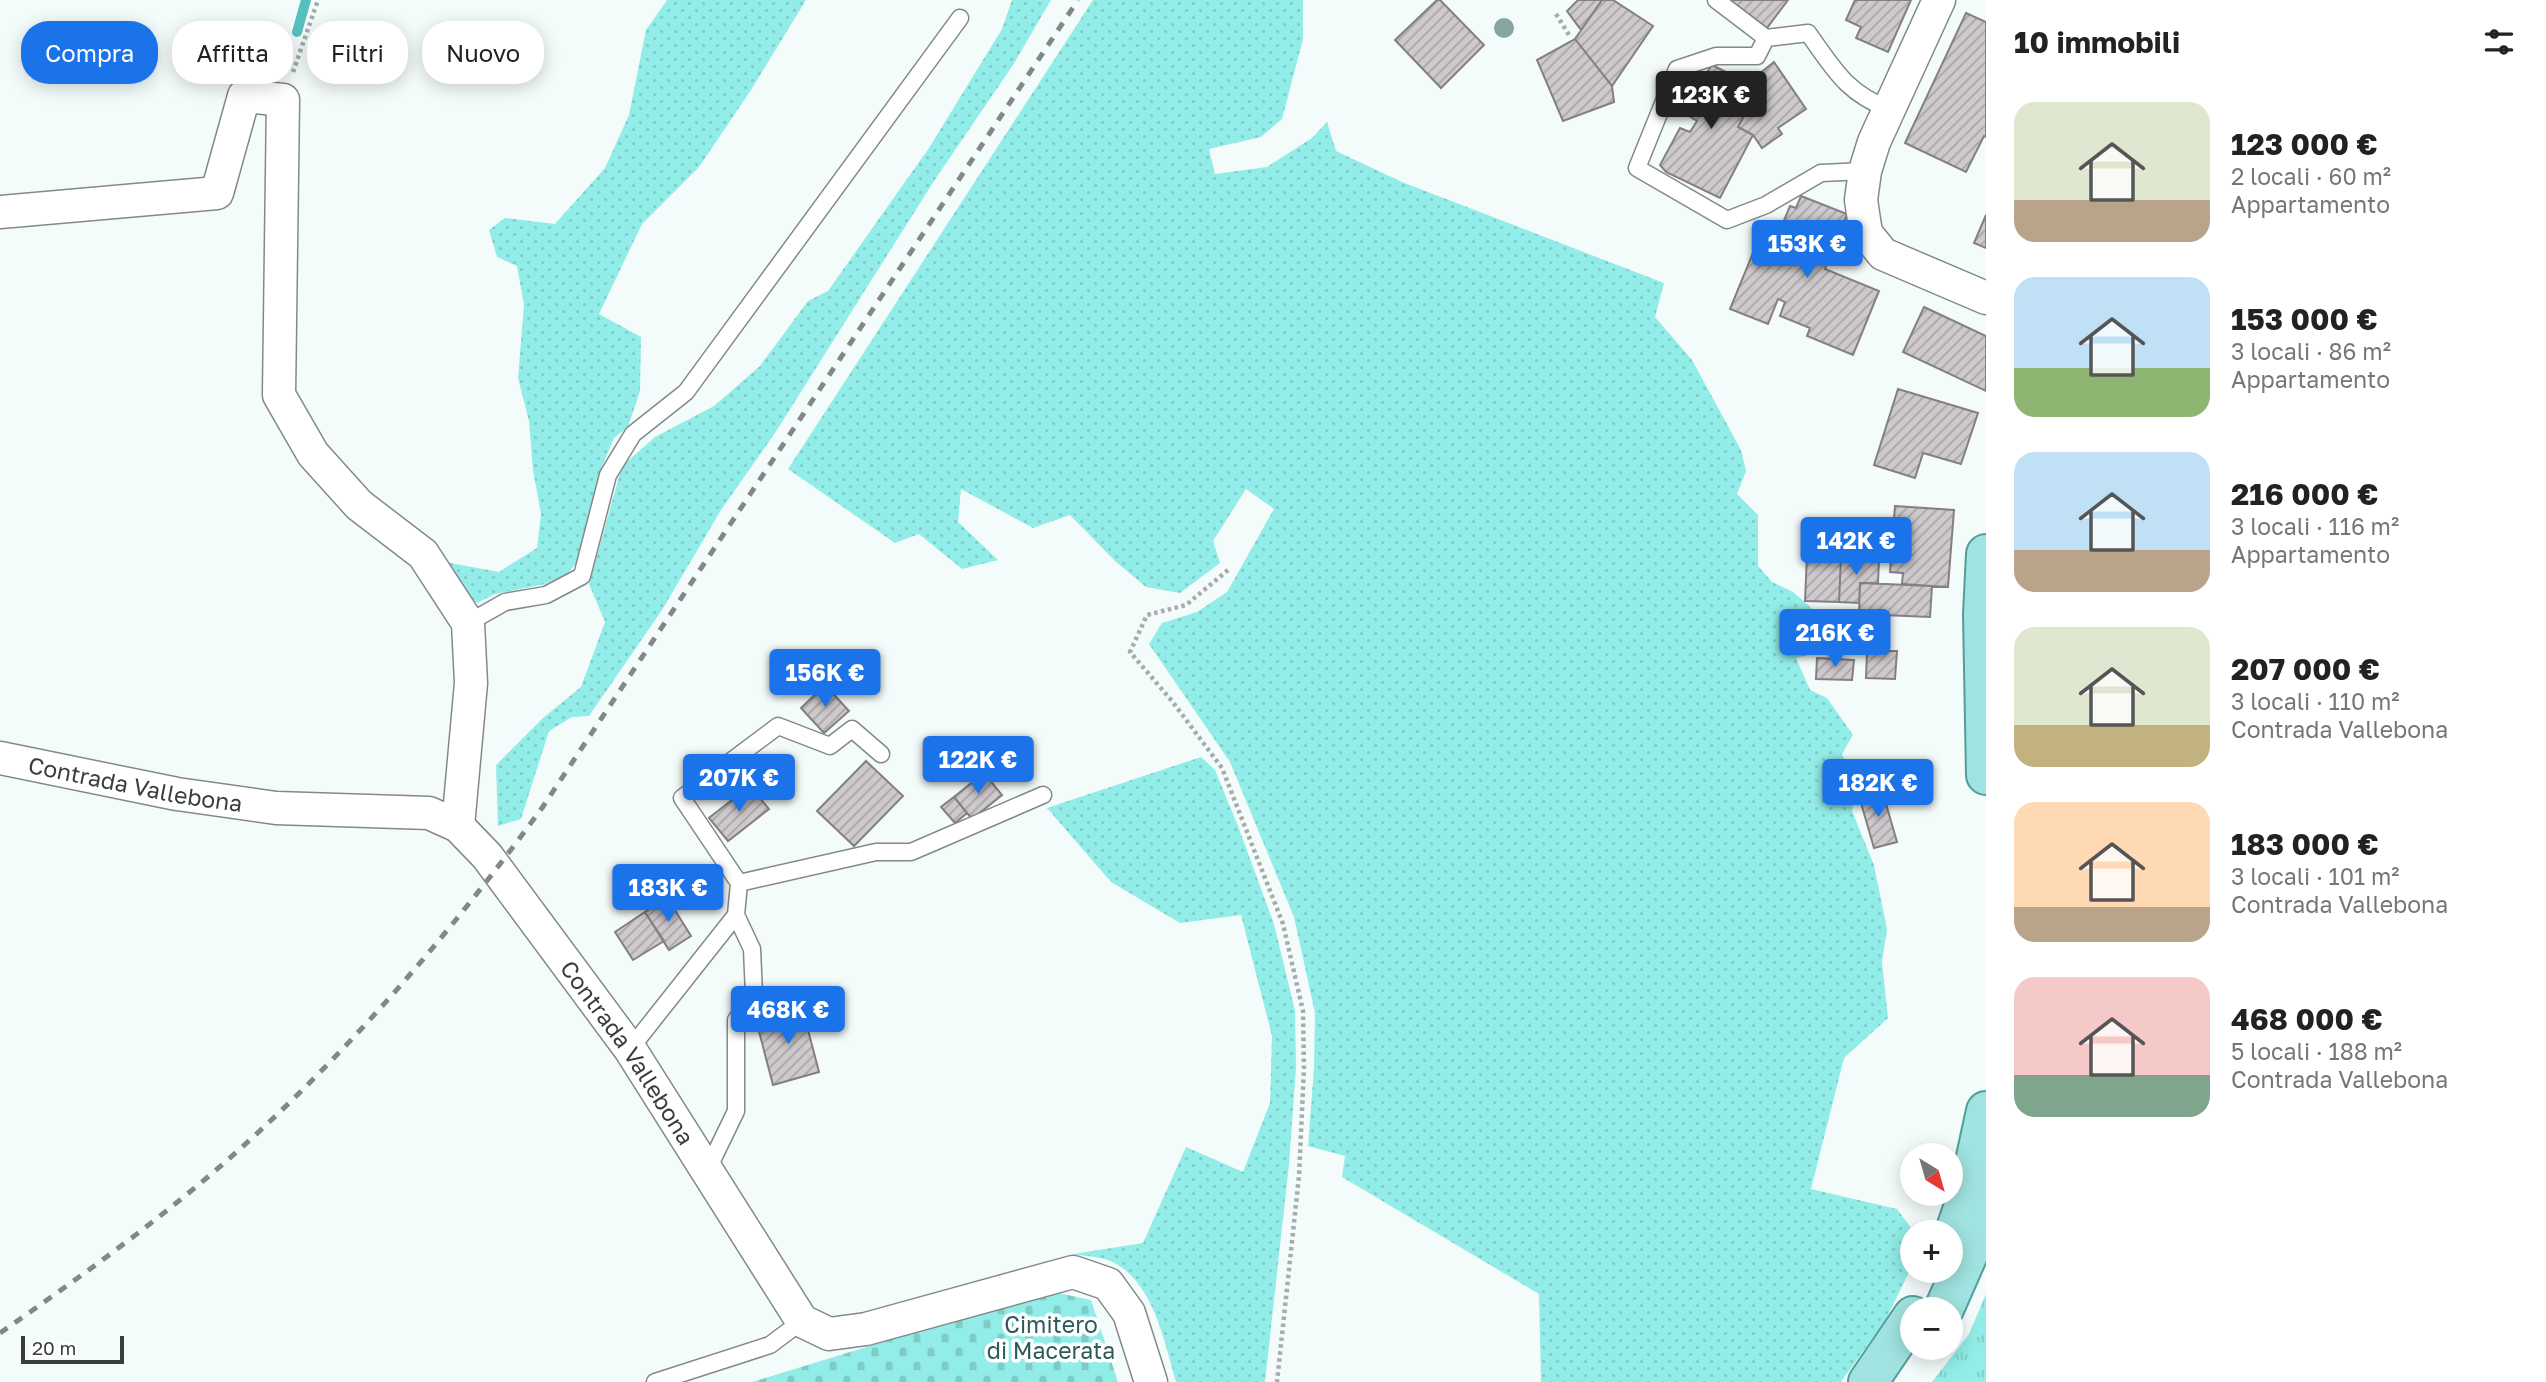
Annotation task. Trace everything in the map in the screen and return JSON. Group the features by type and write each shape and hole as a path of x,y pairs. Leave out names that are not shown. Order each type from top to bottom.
{"main road":[{"path":"1986,554 1986,775"},
{"path":"1959,1220 1968,1194 1986,1111"},
{"path":"1949,1297 1986,1212"},
{"path":"1868,1382 1900,1335"},
{"path":"1896,1382 1911,1360"}],"street":[{"path":"1939,0 1874,142 1865,171 1861,200 1866,233 1883,254 1986,298"},
{"path":"0,212 217,193 244,96 283,100 279,395 313,454 359,505 423,554 468,623 471,683 458,827"},
{"name":"Contrada Vallebona","path":"0,758 177,794 276,808 429,813 458,827 487,856 631,1049 802,1321"},
{"path":"802,1321 828,1334 866,1329 1073,1272 1108,1284 1129,1312 1151,1382"}],"lane":[{"path":"1716,0 1766,38 1808,33 1839,76 1865,100 1889,109"},
{"path":"468,623 505,602 546,595 582,576 608,475 634,434 686,392 960,18"},
{"path":"1766,38 1757,56 1716,56 1677,69 1637,168 1727,220 1766,205 1821,173 1865,171"},
{"path":"707,1171 736,1111 736,1020 754,995 752,949 736,915 739,883 682,798 778,726 830,746 852,729 881,754"},
{"path":"739,883 876,852 911,852 1043,795"},
{"path":"631,1049 736,915"},
{"path":"655,1382 770,1345 802,1321"}],"path":[{"path":"283,100 318,0"},
{"path":"1556,13 1569,35"},
{"path":"1228,570 1186,605 1147,615 1130,652 1172,701 1222,768 1283,924 1303,1012 1304,1068 1299,1176 1277,1382"}],"green space":[{"path":"667,0 806,0 751,90 699,167 642,224 599,314 641,337 640,391 628,427 614,438 600,471 578,561 566,575 545,584 495,594 477,603 459,588 445,562 499,572 537,548 541,514 533,470 529,421 518,378 524,305 517,266 497,257 489,230 505,218 555,224 605,168 629,115 646,30"},
{"path":"1012,0 1051,0 1013,65 934,181 775,433 721,510 662,610 589,716 572,717 549,731 521,819 498,826 496,765 543,718 581,687 605,622 589,584 622,466 655,437 714,406 760,366 808,301 828,291 929,148 1002,29"},
{"path":"1093,0 1303,0 1303,39 1282,119 1261,137 1209,149 1215,174 1267,167 1312,138 1327,122 1336,151 1402,182 1664,283 1655,317 1692,360 1741,450 1746,471 1737,494 1758,515 1758,566 1772,582 1793,592 1831,625 1844,647 1796,658 1810,690 1827,698 1853,735 1842,754 1856,786 1852,811 1874,865 1887,929 1882,962 1888,1018 1844,1058 1811,1189 1897,1209 1905,1220 1900,1220 1900,1283 1904,1283 1886,1319 1841,1382 1541,1382 1539,1294 1342,1177 1345,1156 1308,1146 1315,1013 1294,917 1230,762 1149,644 1162,623 1197,612 1227,592 1274,509 1246,489 1213,541 1220,563 1180,593 1146,587 1115,561 1070,515 1033,528 961,489 958,522 998,560 962,569 919,534 895,543 788,469"},
{"path":"1201,757 1215,770 1238,826 1274,924 1295,1011 1296,1068 1289,1164 1265,1382 1176,1382 1154,1311 1134,1279 1121,1267 1105,1259 1073,1254 1143,1243 1186,1147 1243,1172 1270,1103 1272,1036 1241,915 1180,923 1111,882 1047,808"},
{"name":"Cimitero di Macerata","path":"1049,1291 1091,1300 1118,1382 752,1382"},
{"path":"1986,1294 1986,1382 1932,1382 1949,1360 1963,1360 1963,1342"}],"building":[{"path":"1437,0 1484,45 1441,88 1395,40"},
{"path":"1578,0 1602,0 1581,30 1567,11"},
{"path":"1602,0 1613,0 1653,26 1612,86 1575,39"},
{"path":"1730,0 1788,0 1767,28"},
{"path":"1855,0 1911,0 1888,52 1856,38 1861,27 1846,20"},
{"path":"1966,13 1986,22 1986,137 1984,136 1966,172 1905,143"},
{"path":"1575,39 1612,86 1614,102 1563,121 1537,60"},
{"path":"1774,62 1806,109 1778,128 1782,134 1762,148 1753,135 1738,127 1756,93 1748,83"},
{"path":"1712,65 1748,83 1756,93 1738,127 1753,135 1720,198 1666,172 1660,165 1680,128 1690,132 1697,121 1678,109 1696,71 1705,75"},
{"path":"1801,196 1847,214 1825,269 1879,291 1853,355 1807,336 1810,328 1780,316 1785,302 1778,299 1768,324 1730,309 1755,248 1770,254 1790,206 1796,208"},
{"path":"1986,215 1986,248 1974,243"},
{"path":"1924,307 1986,336 1986,391 1903,352"},
{"path":"1898,389 1978,413 1961,464 1923,453 1915,478 1874,465"},
{"path":"1895,506 1954,510 1948,587 1902,584 1903,573 1890,572"},
{"path":"1807,555 1841,557 1839,602 1805,601"},
{"path":"1841,557 1879,559 1878,583 1860,583 1859,603 1839,602"},
{"path":"1860,583 1932,586 1930,617 1859,614"},
{"path":"1867,651 1897,651 1895,679 1866,678"},
{"path":"1817,658 1854,660 1852,680 1816,679"},
{"path":"825,685 849,711 824,733 801,708"},
{"path":"866,761 903,796 854,846 817,811"},
{"path":"984,773 1002,795 972,819 954,797"},
{"path":"750,786 769,809 728,841 709,818"},
{"path":"1882,790 1897,842 1874,848 1859,796"},
{"path":"954,797 967,813 955,823 941,807"},
{"path":"668,899 691,936 669,950 645,912"},
{"path":"645,912 664,941 633,960 615,932"},
{"path":"802,1007 819,1072 773,1085 756,1020"}],"waterway":[{"path":"297,32 306,0"}],"railway":[{"path":"0,1333 123,1245 240,1149 361,1029 473,899 542,808 1078,0"}]}
